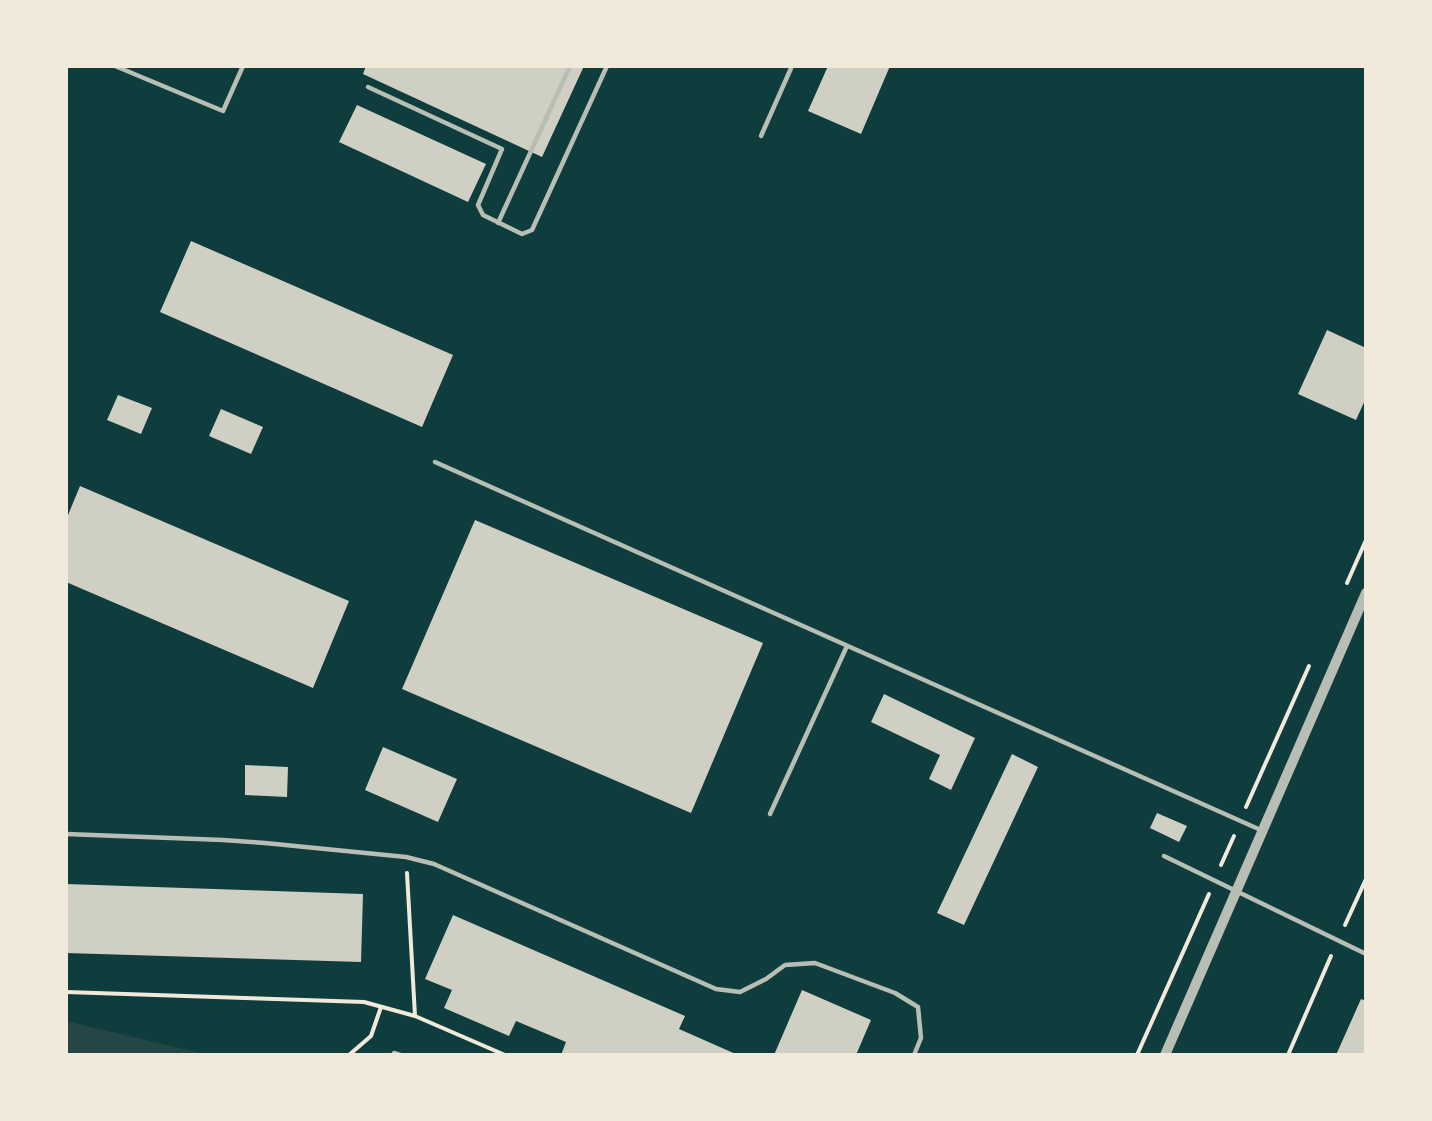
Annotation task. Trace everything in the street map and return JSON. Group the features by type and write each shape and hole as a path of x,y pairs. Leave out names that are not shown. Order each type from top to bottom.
{"street":[{"path":"1165,1055 1366,593"}],"lane":[{"path":"115,66 223,111 243,66"},
{"path":"498,223 570,66"},
{"path":"368,87 502,149 478,205 483,215 522,234 532,230 607,66"},
{"path":"761,136 792,66"},
{"path":"435,462 1263,831"},
{"path":"770,814 847,646"},
{"path":"66,834 223,840 406,857 434,864 716,989 740,992 785,966 815,963 895,993 918,1007 921,1038 914,1055"},
{"path":"1164,856 1366,954"}],"path":[{"path":"1347,583 1366,540"},
{"path":"1137,1055 1313,659"},
{"path":"406,857 415,1016"},
{"path":"1288,1055 1366,879"},
{"path":"66,992 364,1002 415,1016 504,1055"},
{"path":"349,1055 371,1036 381,1007"}],"shaded area":[{"path":"66,1021 208,1055 66,1055"}],"building":[{"path":"366,66 584,66 542,157 363,74"},
{"path":"828,66 890,66 861,134 808,111"},
{"path":"357,105 486,164 468,202 339,142"},
{"path":"191,241 453,355 422,427 160,312"},
{"path":"1327,330 1366,348 1366,398 1356,420 1298,394"},
{"path":"118,395 152,408 141,434 107,420"},
{"path":"221,409 263,427 251,454 209,436"},
{"path":"80,486 349,601 313,688 66,582 66,520"},
{"path":"475,520 763,643 691,813 402,689"},
{"path":"884,694 975,738 951,790 929,779 940,755 871,722"},
{"path":"383,747 457,779 438,822 365,790"},
{"path":"1012,754 1038,767 964,925 937,913"},
{"path":"245,765 288,767 287,797 245,795"},
{"path":"1157,813 1187,826 1179,842 1150,828"},
{"path":"66,884 363,894 361,962 66,953"},
{"path":"453,915 685,1016 679,1029 738,1055 561,1055 566,1042 516,1021 509,1036 444,1008 452,990 425,979"},
{"path":"802,990 871,1020 856,1055 774,1055"},
{"path":"1361,999 1366,1001 1366,1055 1336,1055"}]}
